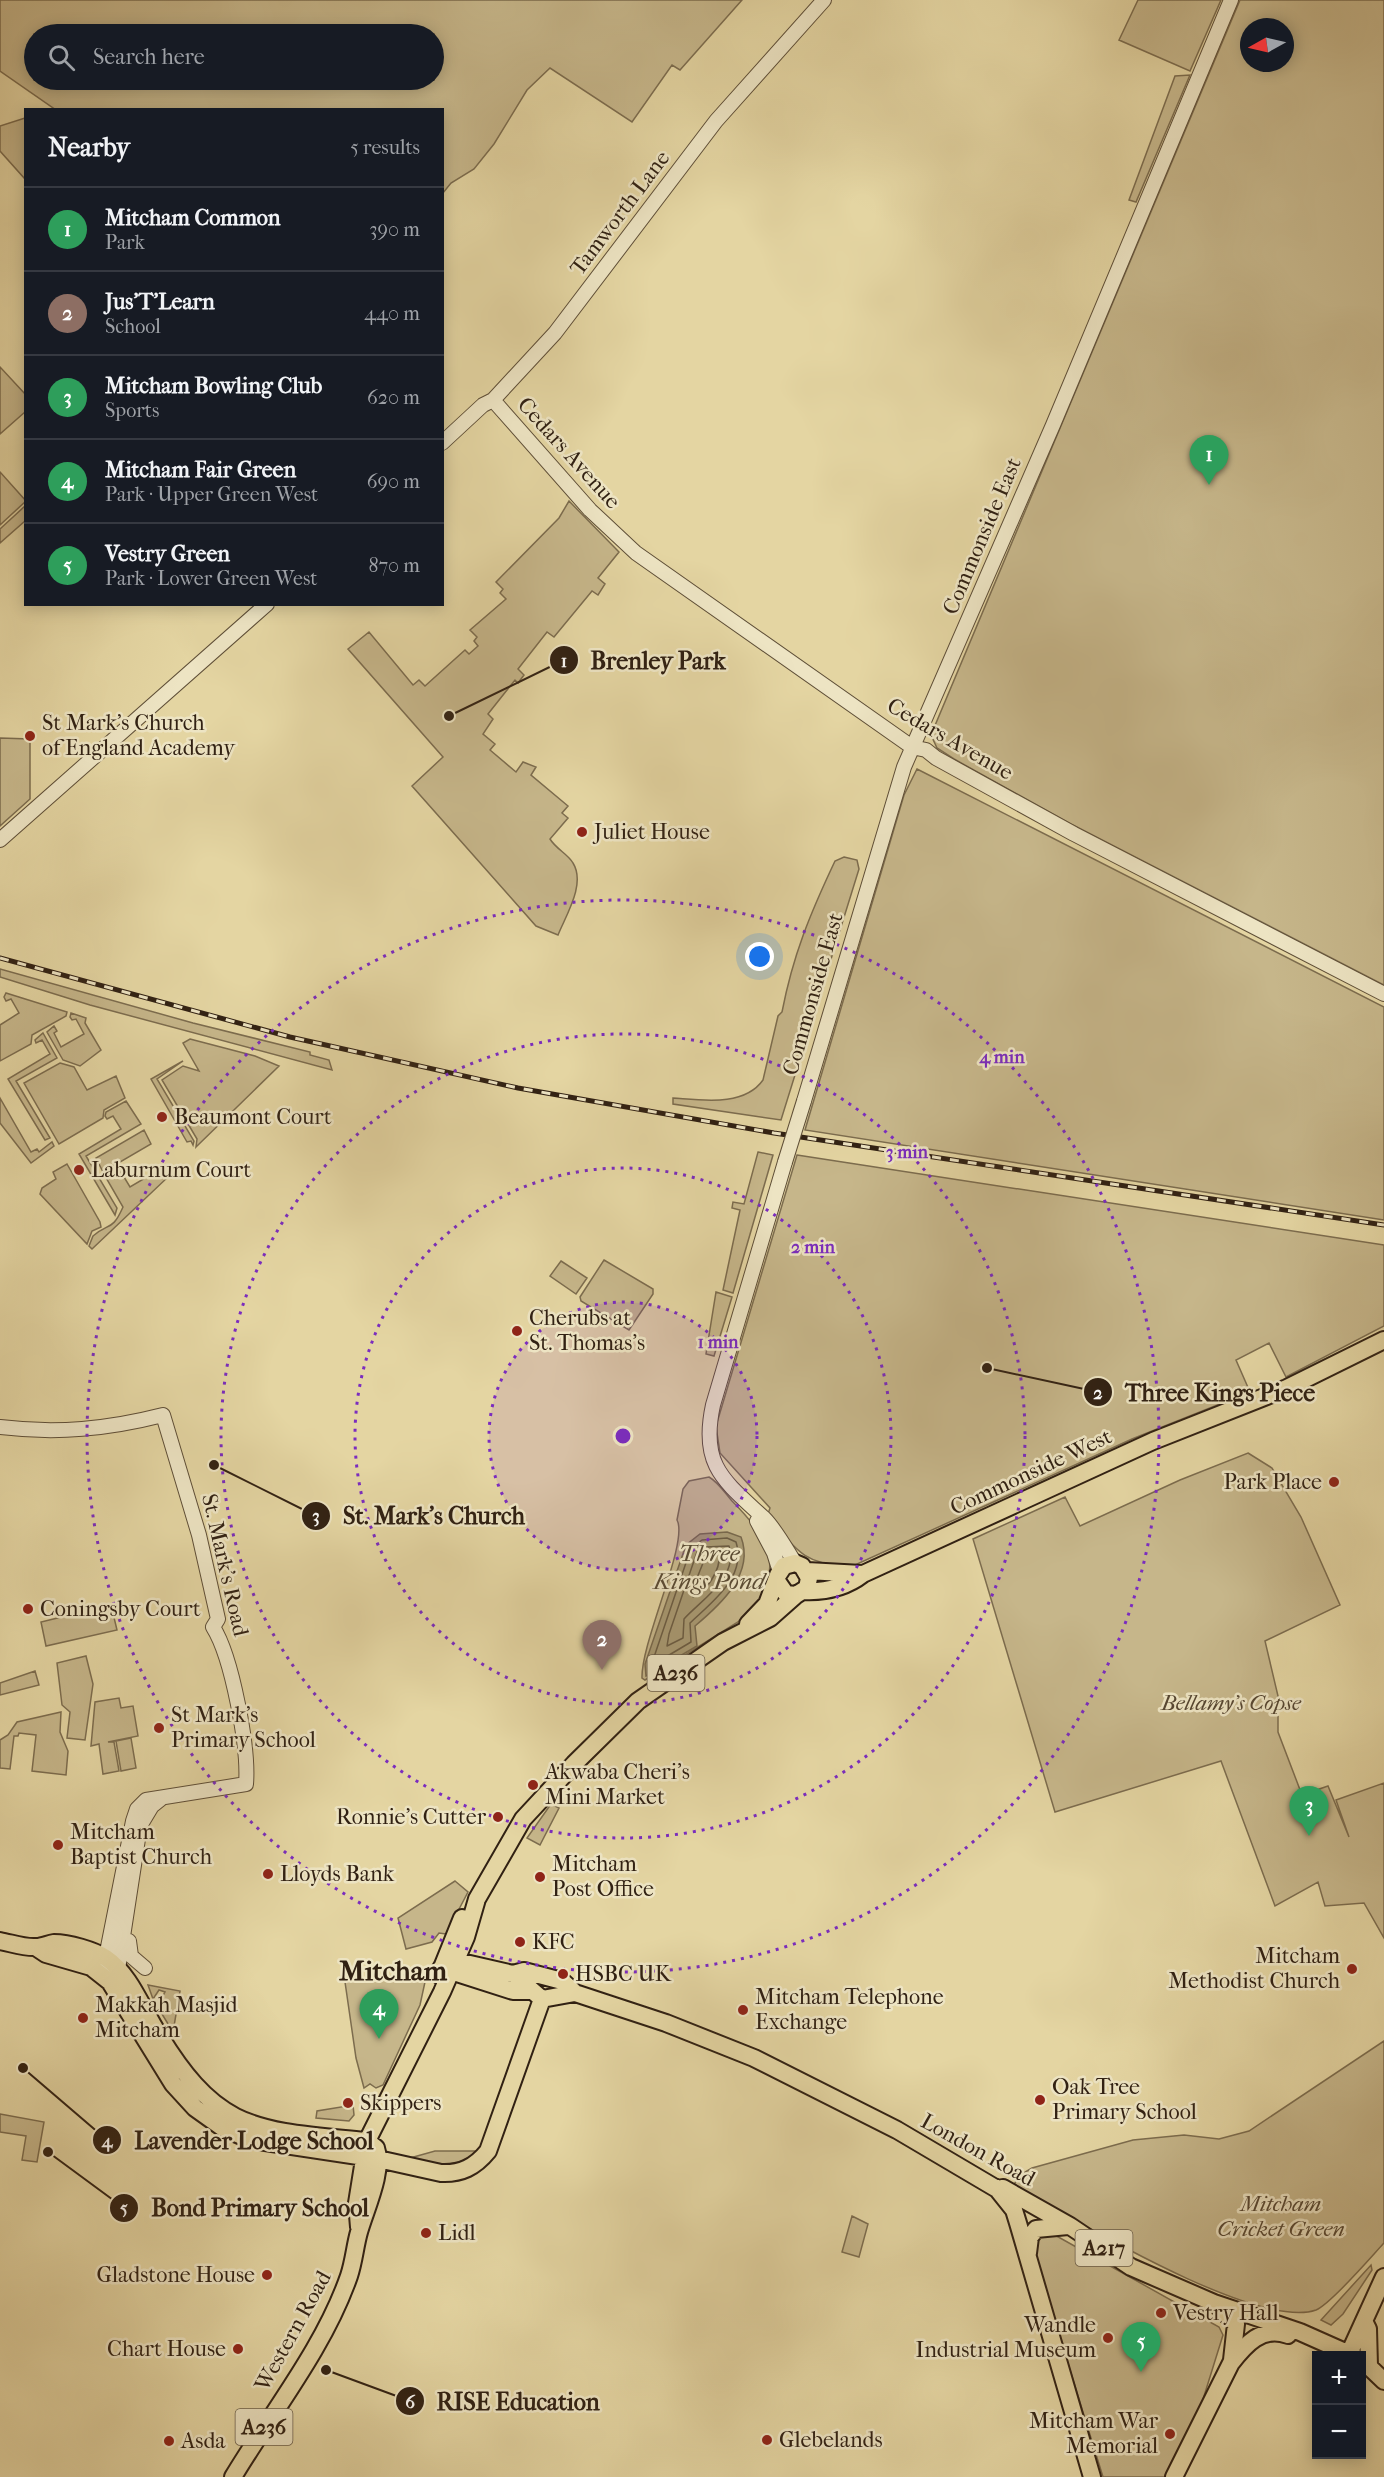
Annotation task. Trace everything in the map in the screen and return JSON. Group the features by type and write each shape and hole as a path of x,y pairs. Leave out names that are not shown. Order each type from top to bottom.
{"main road":[{"name":"Commonside West","path":"800,1593 819,1592 852,1583 863,1574 1153,1441 1287,1388 1384,1340"},
{"path":"784,1566 801,1567 809,1582 800,1593 786,1594 779,1576 784,1566"},
{"name":"Commonside West","path":"801,1567 863,1574"},
{"name":"A236","path":"741,1632 767,1604 779,1576"},
{"name":"A236","path":"369,2152 425,2022 464,1915 475,1902 523,1819 615,1722 662,1683 741,1632 770,1618 800,1593"},
{"path":"0,1941 37,1948 54,1943 85,1950 110,1968 173,2084 209,2118 251,2140 369,2152 451,2174 469,2168 482,2159 497,2129 537,1995 513,1991 448,1964"},
{"name":"London Road","path":"448,1964 513,1974 524,1971 562,1981 575,1993"},
{"name":"London Road","path":"513,1974 537,1995 575,1993 666,2023 754,2058 897,2130 997,2189 1003,2188 1070,2226 1131,2267 1330,2351"},
{"name":"Western Road","path":"233,2477 328,2321 349,2275 359,2231 357,2203 369,2152"},
{"name":"A217","path":"997,2189 1014,2210 1092,2477"},
{"path":"1028,2257 1030,2237 1036,2229 1070,2226"},
{"path":"1360,2351 1368,2329 1366,2317 1384,2277"},
{"name":"A217","path":"1214,2302 1233,2318 1236,2324 1231,2363"},
{"path":"1357,2351 1362,2313 1366,2317"},
{"name":"A217","path":"1174,2477 1231,2363 1249,2342 1272,2332 1296,2338 1328,2351"}],"street":[{"name":"Tamworth Lane","path":"444,441 483,405 493,400 555,333 716,121 824,0"},
{"name":"Commonside East","path":"801,1567 765,1519 753,1510 722,1477 713,1458 708,1434 713,1405 890,811 912,747 1048,435 1231,0"},
{"name":"Cedars Avenue","path":"493,400 590,510 636,553 912,747 926,750 936,758 1074,834 1384,994"},
{"path":"0,840 265,606"},
{"name":"St. Mark's Road","path":"0,1427 80,1431 119,1426 163,1415 205,1561 218,1619 213,1627 223,1648 246,1761 246,1784 146,1800 137,1809 133,1821 110,1968"},
{"path":"753,1510 774,1553 779,1576"},
{"path":"110,1968 129,1912 140,1826 152,1806 162,1798"},
{"path":"133,1867 135,1892 129,1949 131,1956 145,1968"}],"green space":[{"path":"0,0 742,0 680,70 672,65 632,122 550,68 527,90 494,144 474,169 451,183 444,192 444,108 53,108 27,90 444,90 444,24 24,24 24,88 0,71"},
{"path":"1138,0 1221,0 1190,71 1119,40"},
{"path":"1240,0 1384,0 1384,985 1071,824 937,748 931,735"},
{"path":"1190,75 1136,202 1129,200 1175,76"},
{"path":"24,119 24,178 0,151 0,126"},
{"path":"0,367 24,393 24,413 0,434"},
{"path":"0,472 24,499 24,503 0,525"},
{"path":"569,501 619,552 598,578 605,584 598,595 592,591 554,637 547,632 518,669 524,675 518,683 515,680 488,714 493,719 483,734 495,744 490,750 516,772 523,762 536,767 531,775 568,806 562,813 568,818 550,839 573,863 577,880 573,899 558,935 536,926 412,786 443,757 348,649 369,632 413,685 419,680 425,686 465,650 469,654 478,646 474,641 477,637 470,630 506,599 500,593 503,589 496,582 559,518"},
{"path":"24,507 24,522 0,543 0,529"},
{"path":"0,738 30,739 30,799 0,826"},
{"path":"917,769 1384,1007 1384,1220 805,1130 904,795"},
{"path":"844,857 857,860 859,869 781,1120 673,1104 673,1098 722,1100 734,1098 755,1089 763,1080 778,1016 782,1012 791,972 803,935 835,861"},
{"path":"0,969 193,1023 310,1052 310,1055 329,1060 332,1070 90,1005 0,977"},
{"path":"6,993 67,1012 66,1016 32,1035 31,1044 0,1061 0,1025 19,1013 11,999 6,1001 4,997"},
{"path":"71,1013 86,1018 85,1023 101,1050 80,1066 63,1060 47,1032 54,1026 57,1031 54,1033 61,1047 84,1034 76,1019 72,1020 70,1017"},
{"path":"43,1033 57,1058 16,1081 50,1138 45,1140 8,1079 50,1054 42,1040 36,1043 35,1040"},
{"path":"190,1039 255,1056 279,1066 196,1147 197,1139 162,1080 183,1066 199,1071 183,1043"},
{"path":"183,1061 157,1079 194,1141 193,1145 191,1141 187,1142 151,1079"},
{"path":"60,1063 74,1067 87,1090 116,1076 125,1098 104,1110 103,1118 59,1144 24,1083"},
{"path":"0,1098 31,1152 37,1149 39,1152 52,1142 54,1146 31,1163 0,1123"},
{"path":"126,1101 141,1124 86,1156 117,1208 115,1215 79,1154 121,1129 113,1116 107,1119 105,1116 106,1112"},
{"path":"144,1130 151,1144 103,1172 96,1158"},
{"path":"758,1152 773,1155 733,1293 723,1290 740,1210 732,1208 733,1202 744,1204"},
{"path":"797,1155 1384,1245 1384,1326 1286,1377 1269,1343 1236,1360 1250,1392 1132,1439 855,1565 838,1565 813,1560 794,1547 786,1538 768,1514 770,1508 720,1453 716,1426"},
{"path":"67,1164 100,1222 101,1227 92,1231 87,1244 40,1194 42,1188 56,1179 53,1172"},
{"path":"122,1165 124,1169 121,1172 130,1187 162,1168 168,1177 92,1249 89,1246 93,1236 113,1223 123,1207 105,1176"},
{"path":"604,1260 653,1289 653,1294 629,1330 581,1301 580,1297"},
{"path":"561,1261 587,1278 576,1294 550,1276"},
{"path":"716,1292 732,1297 714,1356 706,1354"},
{"name":"Bellamy's Copse","path":"1248,1453 1272,1468 1301,1517 1340,1605 1265,1641 1278,1696 1278,1732 1302,1795 1328,1786 1349,1837 1336,1800 1384,1783 1384,1938 1364,1903 1325,1906 1318,1882 1275,1906 1221,1761 1055,1812 973,1539 1065,1497 1080,1526 1180,1480"},
{"path":"709,1477 751,1521 765,1543 769,1555 768,1580 757,1604 746,1617 645,1680 642,1678 644,1661 676,1549 679,1532 677,1520 683,1489 689,1481"},
{"path":"111,1605 117,1630 46,1646 41,1622"},
{"path":"86,1656 93,1684 85,1740 67,1738 70,1712 62,1705 57,1663"},
{"path":"35,1671 39,1685 0,1695 0,1683"},
{"path":"119,1698 121,1708 133,1706 138,1736 108,1742 114,1742 119,1771 103,1774 99,1744 91,1746 95,1702"},
{"path":"61,1712 60,1732 68,1751 66,1775 32,1771 36,1735 19,1733 18,1736 14,1736 10,1769 0,1768 0,1740 8,1735 17,1722"},
{"path":"131,1738 136,1768 121,1771 116,1741"},
{"path":"551,1804 559,1808 540,1845 527,1838"},
{"path":"455,1881 468,1892 446,1934 439,1933 432,1942 406,1949 398,1918"},
{"path":"409,1974 421,1977 425,1982 420,2005 383,2085 376,2088 370,2084 364,2088 356,2058 345,1982"},
{"path":"148,1985 180,1991 173,2032 157,2006 165,1992 159,1990 153,1999"},
{"name":"Mitcham Cricket Green","path":"1384,2041 1384,2243 1341,2290 1316,2310 1288,2312 1252,2304 1209,2288 1164,2268 1013,2186 1020,2175 1032,2168 1133,2140 1184,2135 1219,2139 1249,2131"},
{"path":"353,2105 354,2115 349,2121 316,2118 317,2111"},
{"path":"0,2114 44,2122 37,2162 22,2160 26,2136 0,2132"},
{"path":"435,2151 478,2151 453,2164 438,2164 410,2158"},
{"path":"852,2216 868,2224 859,2257 842,2252"},
{"path":"1053,2234 1219,2327 1223,2335 1200,2409 1169,2477 1103,2477 1038,2266 1035,2242 1037,2237"},
{"path":"1371,2265 1372,2270 1343,2314 1331,2325 1321,2320"}],"water":[{"name":"Three Kings Pond","path":"727,1532 741,1537 744,1551 743,1564 733,1588 695,1626 697,1646 646,1676 645,1664 686,1545 700,1534"}],"railway":[{"path":"0,958 290,1037 518,1088 774,1133 1384,1225"}],"place":[{"name":"Mitcham Common","path":"1209,485"},
{"name":"Brenley Park","path":"449,716"},
{"name":"St Mark's Church of England Academy","path":"30,736"},
{"name":"Juliet House","path":"582,832"},
{"name":"Beaumont Court","path":"162,1117"},
{"name":"Laburnum Court","path":"79,1170"},
{"name":"Cherubs at St. Thomas's","path":"517,1331"},
{"name":"Three Kings Piece","path":"987,1368"},
{"name":"St. Mark's Church","path":"214,1465"},
{"name":"Park Place","path":"1334,1482"},
{"name":"Coningsby Court","path":"28,1609"},
{"name":"Jus'T'Learn","path":"602,1670"},
{"name":"St Mark's Primary School","path":"159,1728"},
{"name":"Akwaba Cheri's Mini Market","path":"533,1785"},
{"name":"Ronnie's Cutter","path":"498,1817"},
{"name":"Mitcham Bowling Club","path":"1309,1836"},
{"name":"Mitcham Baptist Church","path":"58,1845"},
{"name":"Lloyds Bank","path":"268,1874"},
{"name":"Mitcham Post Office","path":"540,1877"},
{"name":"KFC","path":"520,1942"},
{"name":"Mitcham Methodist Church","path":"1352,1969"},
{"name":"HSBC UK","path":"563,1974"},
{"name":"Mitcham Telephone Exchange","path":"743,2010"},
{"name":"Makkah Masjid Mitcham","path":"83,2018"},
{"name":"Mitcham Fair Green","path":"379,2039"},
{"name":"Lavender Lodge School","path":"23,2068"},
{"name":"Oak Tree Primary School","path":"1040,2100"},
{"name":"Skippers","path":"348,2103"},
{"name":"Bond Primary School","path":"48,2152"},
{"name":"Lidl","path":"426,2233"},
{"name":"Gladstone House","path":"267,2275"},
{"name":"Vestry Hall","path":"1161,2313"},
{"name":"Wandle Industrial Museum","path":"1108,2338"},
{"name":"Chart House","path":"238,2349"},
{"name":"RISE Education","path":"326,2370"},
{"name":"Vestry Green","path":"1141,2372"},
{"name":"Mitcham War Memorial","path":"1170,2434"},
{"name":"Glebelands","path":"767,2440"},
{"name":"Asda","path":"169,2441"}],"district":[{"name":"Mitcham","path":"393,1970"}]}
